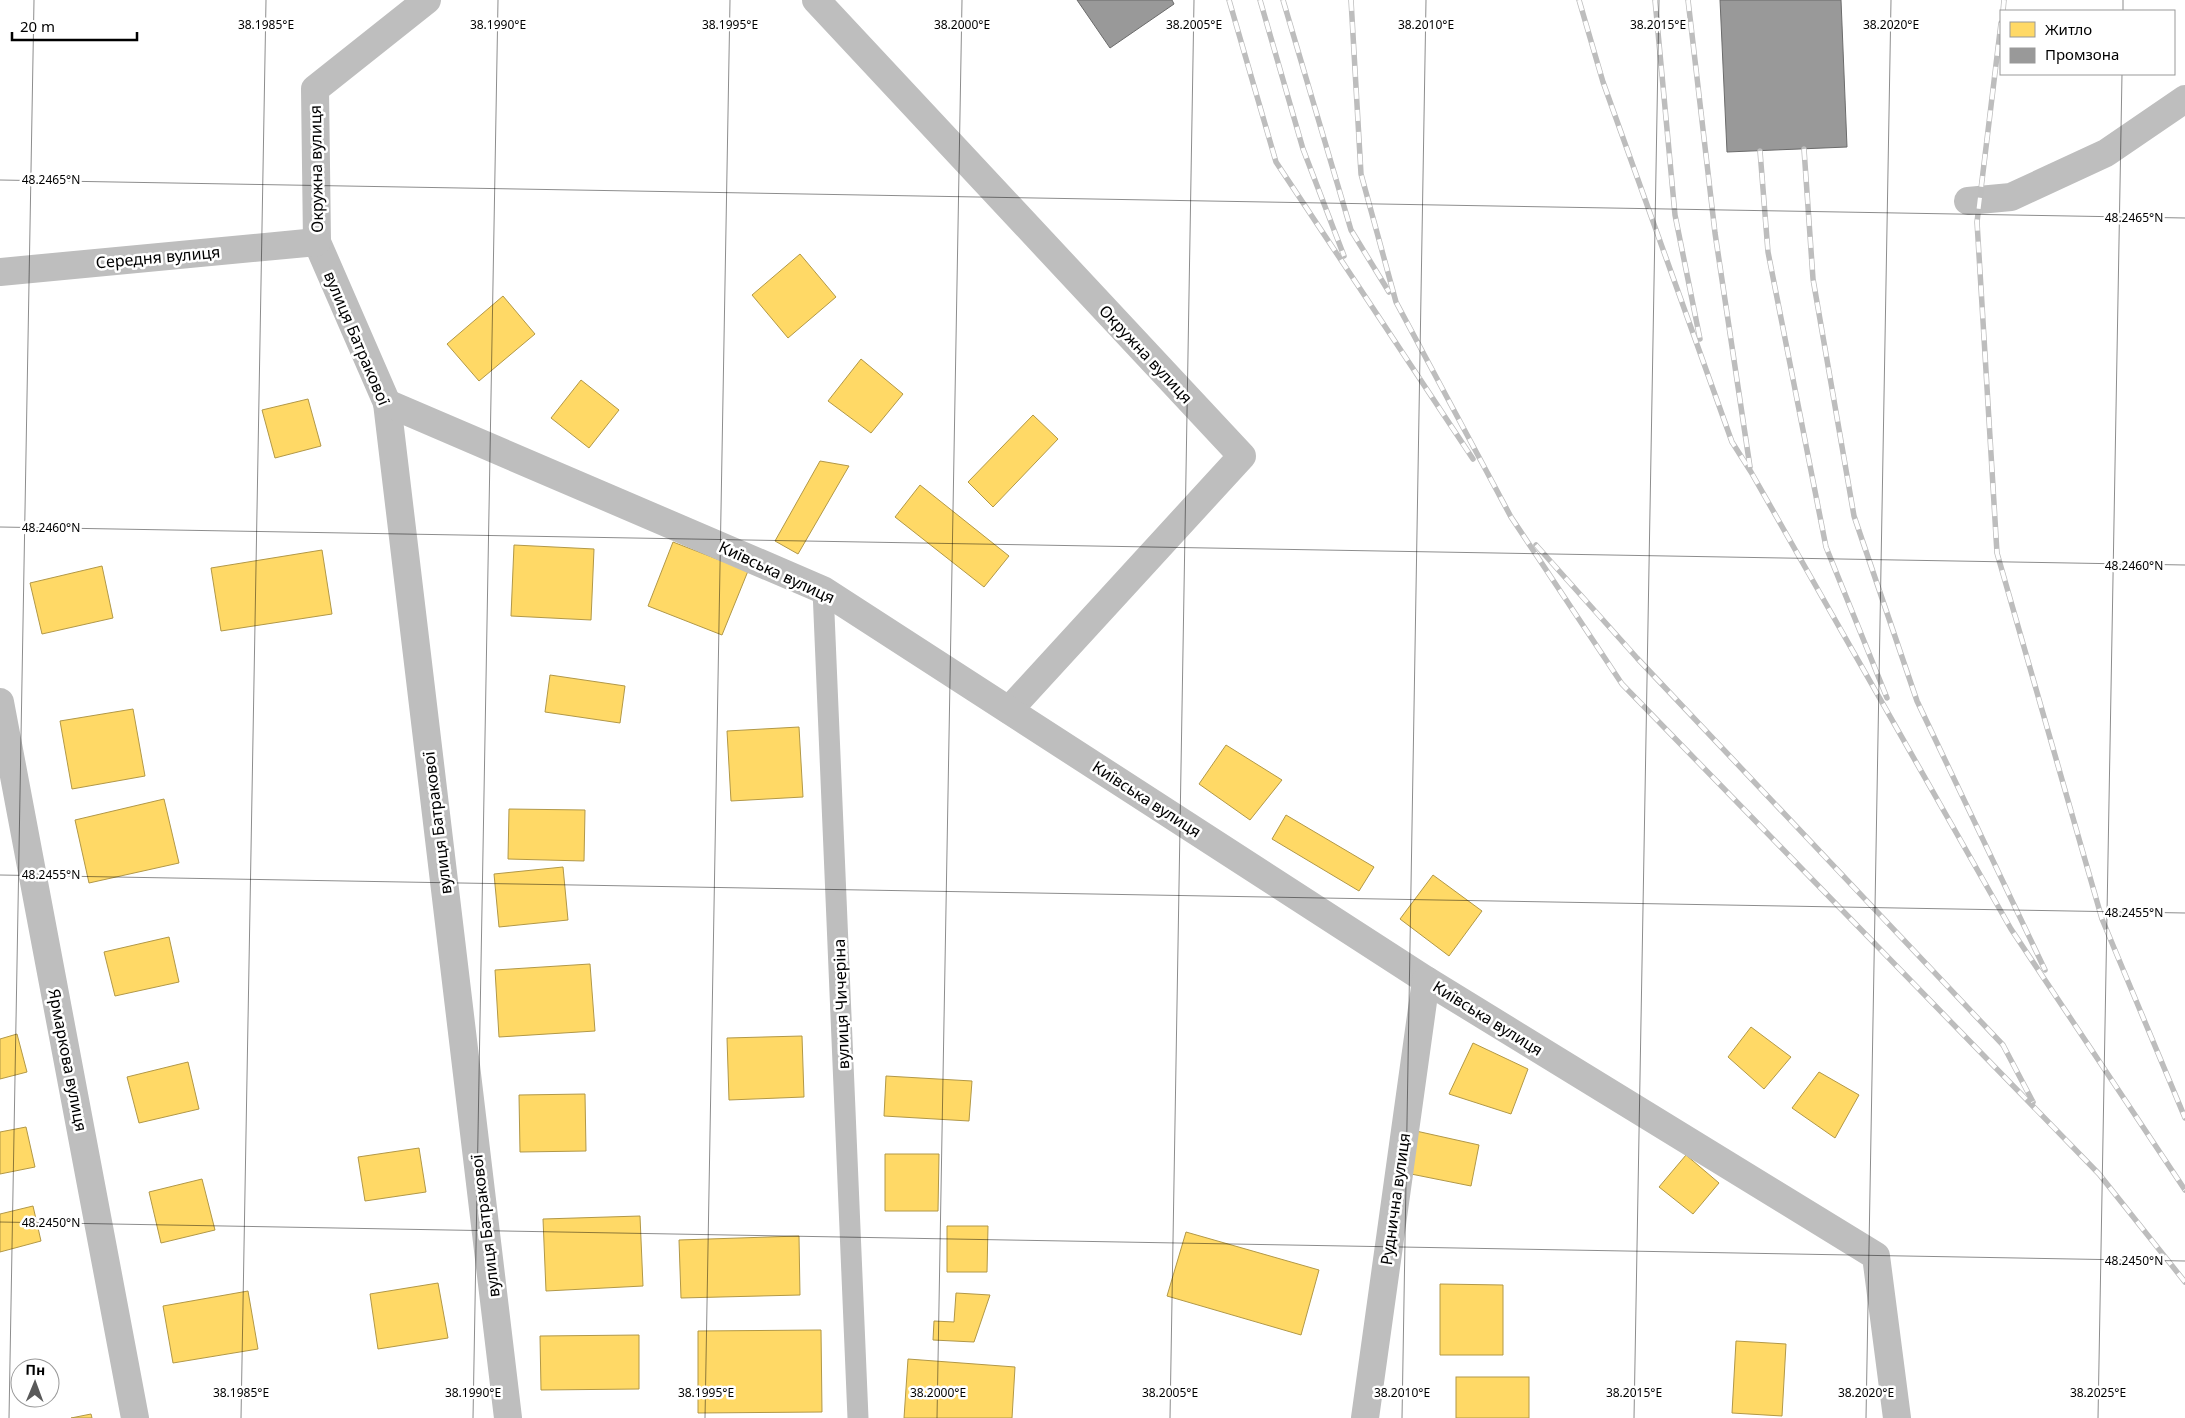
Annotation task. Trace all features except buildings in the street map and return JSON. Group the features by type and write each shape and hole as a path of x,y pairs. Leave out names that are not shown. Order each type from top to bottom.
{"street":[{"name":"Окружна вулиця","path":"317,242 315,89 427,0"},
{"name":"Окружна вулиця","path":"816,0 1242,456 1009,710"},
{"path":"1968,201 2011,197 2106,153 2185,99"},
{"name":"Середня вулиця","path":"0,272 317,242"},
{"name":"вулиця Батракової","path":"317,242 387,403 508,1418"},
{"name":"Київська вулиця","path":"387,403 823,590 1426,980 1876,1256 1897,1418"},
{"name":"Ярмаркова вулиця","path":"0,702 135,1418"},
{"name":"Руднична вулиця","path":"1365,1418 1426,980"}],"lane":[{"name":"вулиця Чичеріна","path":"823,590 858,1418"}],"railway":[{"path":"1229,0 1276,162 1473,459"},
{"path":"1260,0 1303,149 1344,256"},
{"path":"1283,0 1351,230 1389,292"},
{"path":"1351,0 1361,174 1396,302 1511,517 1622,684 2099,1174 2185,1282"},
{"path":"1579,0 1603,82 1732,442 1751,472 2011,929 2185,1190"},
{"path":"1655,0 1675,215 1700,339"},
{"path":"1688,0 1715,233 1750,467"},
{"path":"2003,10 2004,0"},
{"path":"2000,31 1977,222 1997,553 2102,919 2185,1118"},
{"path":"1804,149 1813,279 1854,516 1917,701 2045,970"},
{"path":"1760,151 1768,252 1826,547 1887,698"},
{"path":"1536,545 1637,658 2003,1045 2033,1102"}]}
